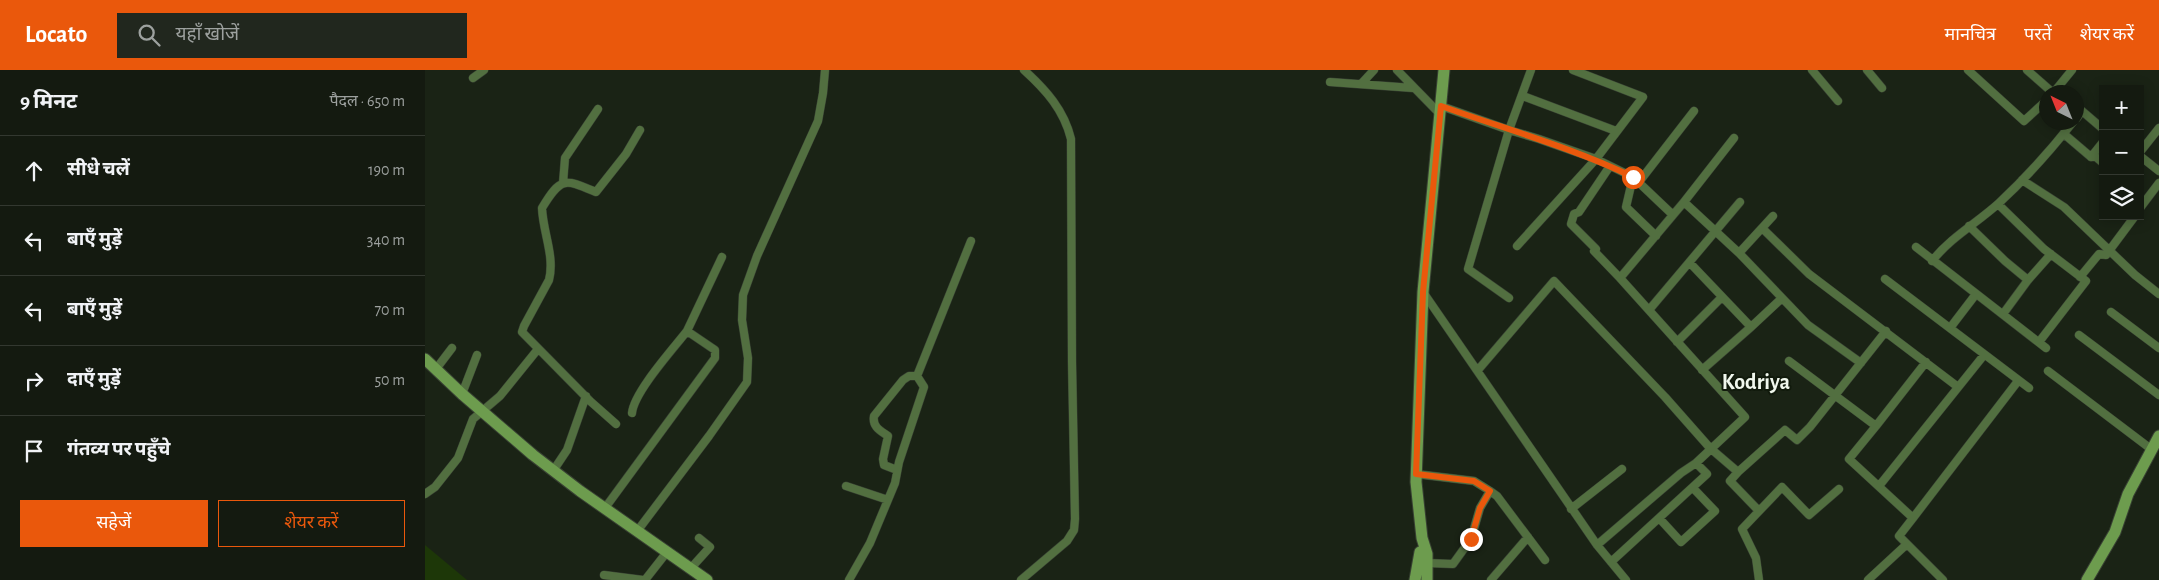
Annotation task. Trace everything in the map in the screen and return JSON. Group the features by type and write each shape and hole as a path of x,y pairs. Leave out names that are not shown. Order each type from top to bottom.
{"street":[{"path":"473,78 483,70"},
{"path":"638,530 747,382 748,358 742,320 743,295 757,256 818,121 825,70"},
{"path":"1021,580 1071,537 1075,519 1071,139 1064,116 1057,105 1024,70"},
{"path":"1361,84 1374,70"},
{"path":"1397,70 1413,88 1440,110 1539,139 1596,159 1636,180 1673,216"},
{"path":"1427,580 1427,564 1422,538 1416,474 1423,292 1444,70"},
{"path":"1509,298 1468,269 1509,130 1531,70"},
{"path":"1517,246 1596,159 1643,97 1573,70"},
{"path":"1812,70 1838,101"},
{"path":"1867,70 1882,88"},
{"path":"1968,70 2024,120 2039,107"},
{"path":"2027,70 2045,85"},
{"path":"2059,85 2072,70"},
{"path":"1330,82 1413,88"},
{"path":"1523,96 1616,131"},
{"path":"598,109 565,158 563,183 542,208 551,273 549,280 523,326 522,332 616,424"},
{"path":"1655,236 1626,207 1636,180 1694,112"},
{"path":"2084,113 2099,126"},
{"path":"2144,147 2159,128"},
{"path":"563,183 573,182 596,192 626,154 640,130"},
{"path":"1932,261 1940,251 1998,204 2067,130"},
{"path":"2064,134 2091,157 2096,157 2099,160"},
{"path":"1620,278 1673,216 1734,138"},
{"path":"2091,157 2099,147"},
{"path":"2144,159 2159,171"},
{"path":"1597,545 1695,463 1745,417 1571,224 1574,214 1579,212 1610,166"},
{"path":"2022,180 2064,207 2135,275 2159,294"},
{"path":"2144,196 2159,183"},
{"path":"1684,202 1739,253 1781,299 1808,325 1861,363"},
{"path":"1649,310 1740,202"},
{"path":"1998,204 2051,254 2085,281 2039,342"},
{"path":"1739,253 1773,216"},
{"path":"2080,277 2099,254 2106,256 2131,220"},
{"path":"1969,226 2005,261 2028,280"},
{"path":"1762,228 1809,274 1841,300 1886,331 1958,387"},
{"path":"917,376 971,242"},
{"path":"1916,248 2046,348"},
{"path":"2003,314 2028,280 2051,254"},
{"path":"633,413 633,404 640,393 687,331 722,256"},
{"path":"1690,263 1751,327"},
{"path":"1885,279 2029,388"},
{"path":"1478,370 1554,281 1665,397 1710,448 1738,472"},
{"path":"1423,292 1571,509 1626,580"},
{"path":"1950,328 1976,294"},
{"path":"1677,342 1722,297"},
{"path":"1703,370 1781,299"},
{"path":"2111,312 2159,348"},
{"path":"605,508 715,358 715,350 687,331"},
{"path":"1759,512 1731,481 1738,472 1785,430 1797,440 1886,331"},
{"path":"2079,335 2159,395"},
{"path":"436,369 452,348"},
{"path":"425,494 435,487 458,458 470,424 500,396 539,349"},
{"path":"1879,486 1984,355"},
{"path":"463,394 477,356"},
{"path":"425,358 482,411 553,470 707,580"},
{"path":"1789,360 1876,426"},
{"path":"1913,518 1849,459 1926,362"},
{"path":"2048,371 2151,449"},
{"path":"897,470 884,465 889,436 874,426 874,416 903,380 909,376 917,376"},
{"path":"849,580 870,543 888,500 924,387 917,376"},
{"path":"1943,580 1899,536 2019,381"},
{"path":"553,470 567,450 586,396"},
{"path":"2087,580 2115,532 2128,494 2159,436"},
{"path":"1611,562 1707,474 1695,463"},
{"path":"1571,509 1622,470"},
{"path":"1416,474 1474,481 1490,491 1497,496 1545,560"},
{"path":"846,486 888,500"},
{"path":"1659,518 1681,542 1715,512 1693,488"},
{"path":"1759,580 1756,558 1741,529 1782,488 1809,515 1839,489"},
{"path":"1427,564 1453,564 1471,539 1480,508 1490,491"},
{"path":"1495,578 1528,537"},
{"path":"691,568 710,547 699,538"},
{"path":"1415,580 1419,567 1422,538"},
{"path":"1868,580 1907,544"},
{"path":"604,575 644,580 667,552"}],"green space":[{"path":"425,545 467,580 425,580"}],"district":[{"name":"Kodriya","path":"1756,381"}],"route":[{"path":"1471,539 1480,508 1490,491 1474,481 1416,474 1423,292 1441,106 1596,159 1633,177"}]}
